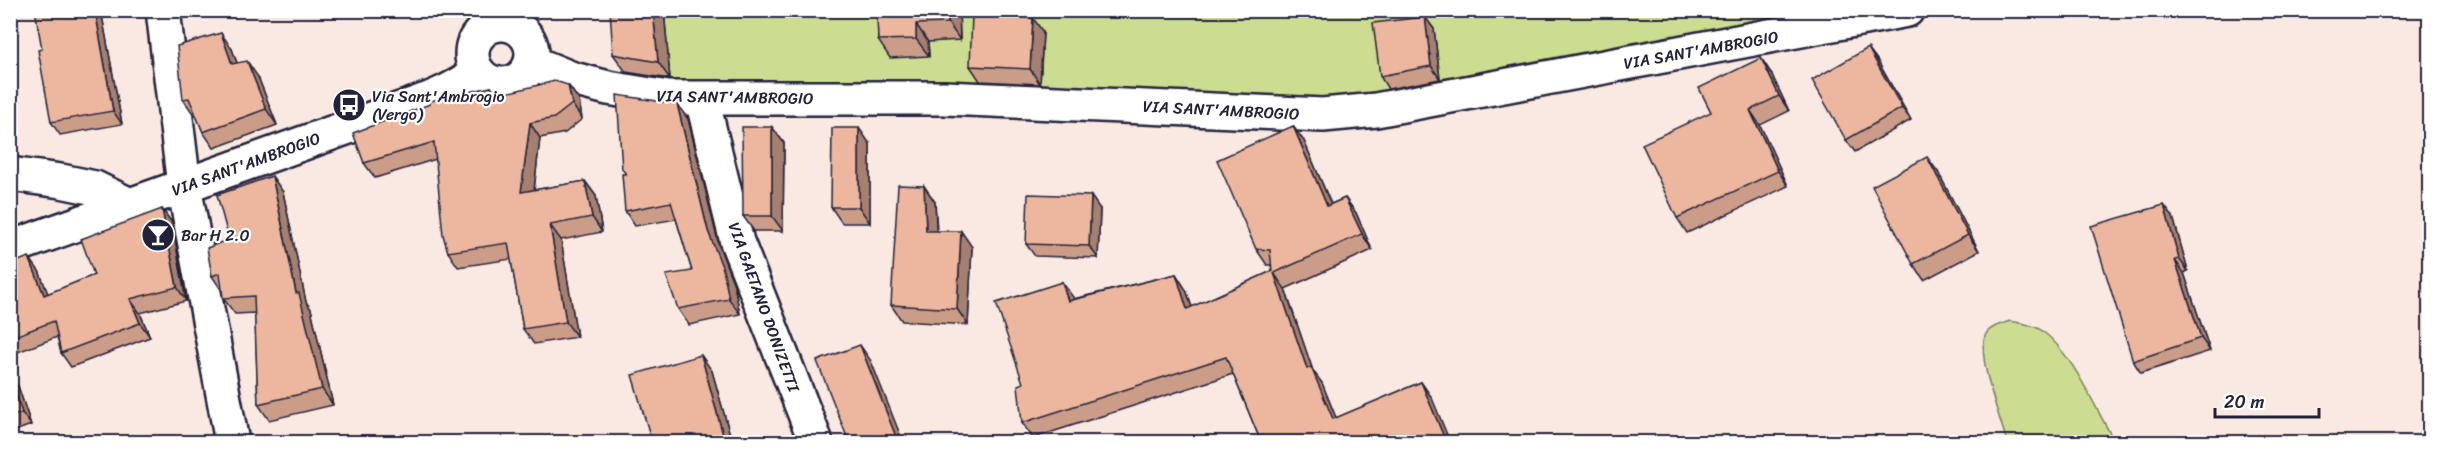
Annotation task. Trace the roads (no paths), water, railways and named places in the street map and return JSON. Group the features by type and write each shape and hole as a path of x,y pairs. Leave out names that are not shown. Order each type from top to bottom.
{"street":[{"path":"163,10 184,186 232,442"},
{"name":"VIA SANT'AMBROGIO","path":"531,62 573,79 626,92 668,98 945,98 1323,115 1399,105 1907,10"},
{"path":"491,18 516,27 524,33 530,42 531,62 521,78 502,84 484,79 473,64 471,53 473,43 491,18"},
{"name":"VIA SANT'AMBROGIO","path":"10,248 373,118 428,101 462,85 478,72"},
{"name":"VIA GAETANO DONIZETTI","path":"702,99 737,242 816,442"},
{"path":"10,174 95,188 130,205"}],"place":[{"name":"Via Sant'Ambrogio (Vergo)","path":"349,105"},
{"name":"Bar H 2.0","path":"158,235"}]}
